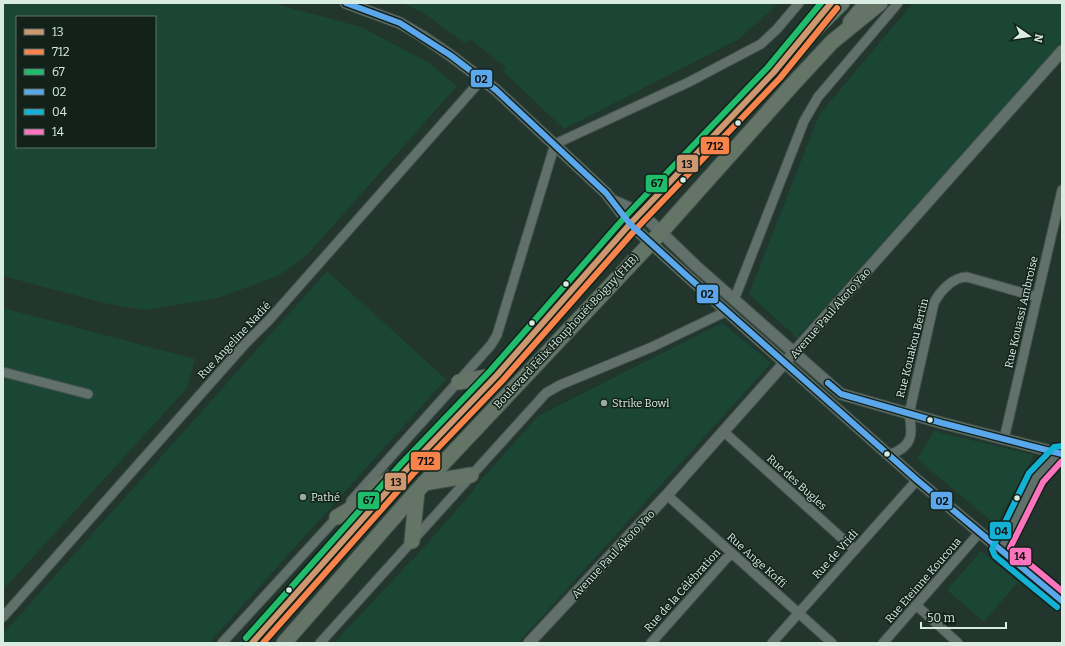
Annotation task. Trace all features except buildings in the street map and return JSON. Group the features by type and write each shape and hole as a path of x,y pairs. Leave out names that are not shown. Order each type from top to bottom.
{"highway":[{"name":"Boulevard Félix Houphouët Boigny (FHB)","path":"252,643 407,469 497,375 630,224 786,58 842,3"},
{"path":"832,42 880,3"},
{"name":"Boulevard Félix Houphouët Boigny (FHB)","path":"284,643 420,487 656,237 832,42"},
{"path":"459,382 497,375"},
{"path":"337,517 349,510 392,476 407,469"},
{"path":"412,541 420,487 471,475"}],"main road":[{"name":"Boulevard Félix Houphouët Boigny (FHB)","path":"832,42 866,3"}],"street":[{"path":"346,3 400,23 445,51 482,79 555,144 612,199 630,224 656,237 734,300 841,394 909,414 1060,453"},
{"path":"222,643 486,352 497,335 555,144 689,82 761,44 777,29 799,3"},
{"path":"734,300 804,121 818,97 898,3"},
{"name":"Avenue Paul Akoto Yao","path":"529,643 667,495 786,363 1062,51"},
{"name":"Rue Angeline Nadié","path":"3,617 482,79"},
{"name":"Rue Kouassi Ambroise","path":"1004,439 1062,190"},
{"path":"612,199 641,213 656,237 727,310 917,480 1062,601"},
{"name":"Rue Kouakou Bertin","path":"889,454 901,450 911,438 912,428 909,414 934,303 937,297 956,278 967,277 1037,297"},
{"path":"320,643 546,393 560,385 652,347 727,310"},
{"path":"3,372 88,394"},
{"name":"Rue des Bugles","path":"723,432 855,550"},
{"path":"1000,550 1036,477 1060,453"},
{"name":"Rue de Vridi","path":"772,643 917,480"},
{"name":"Rue Ange Koffi","path":"667,495 832,643"},
{"name":"Rue Eteinne Koucoua","path":"883,643 980,532"},
{"name":"Rue de la Célébration","path":"651,643 731,553"},
{"path":"916,605 958,643"}],"shaded area":[{"path":"3,3 272,3 361,27 428,62 457,86 307,255 278,276 218,298 144,310 104,303 3,276"},
{"path":"401,3 779,3 739,39 564,129 503,71 506,68 474,42 470,39 466,44 422,12"},
{"path":"913,3 1062,3 1062,42 797,338 749,294 819,115"},
{"path":"327,271 446,379 209,643 3,643 3,634"},
{"path":"3,308 195,359 187,388 3,590"},
{"path":"722,323 771,363 518,643 334,643 426,545 538,416"},
{"path":"934,431 1034,455 996,525 917,459"},
{"path":"981,551 1018,582 984,622 947,590"}],"transit line":[{"name":"02","path":"346,3 400,23 450,55 496,90 606,193 630,224 687,276 917,480 1062,601"},
{"name":"67","path":"246,638 401,464 491,370 624,218 768,67 821,3"},
{"name":"13","path":"252,643 407,469 497,375 630,224 774,72 831,3"},
{"name":"712","path":"263,643 413,474 503,380 636,229 780,78 837,8"},
{"name":"02","path":"828,383 841,394 942,423 1062,454"},
{"name":"04","path":"1057,607 995,556 992,549 1029,473 1054,447 1062,446"},
{"name":"14","path":"1061,462 1043,482 1010,548 1062,591"}],"place":[{"name":"Strike Bowl","path":"604,403"},
{"name":"Pathé","path":"303,497"}]}
